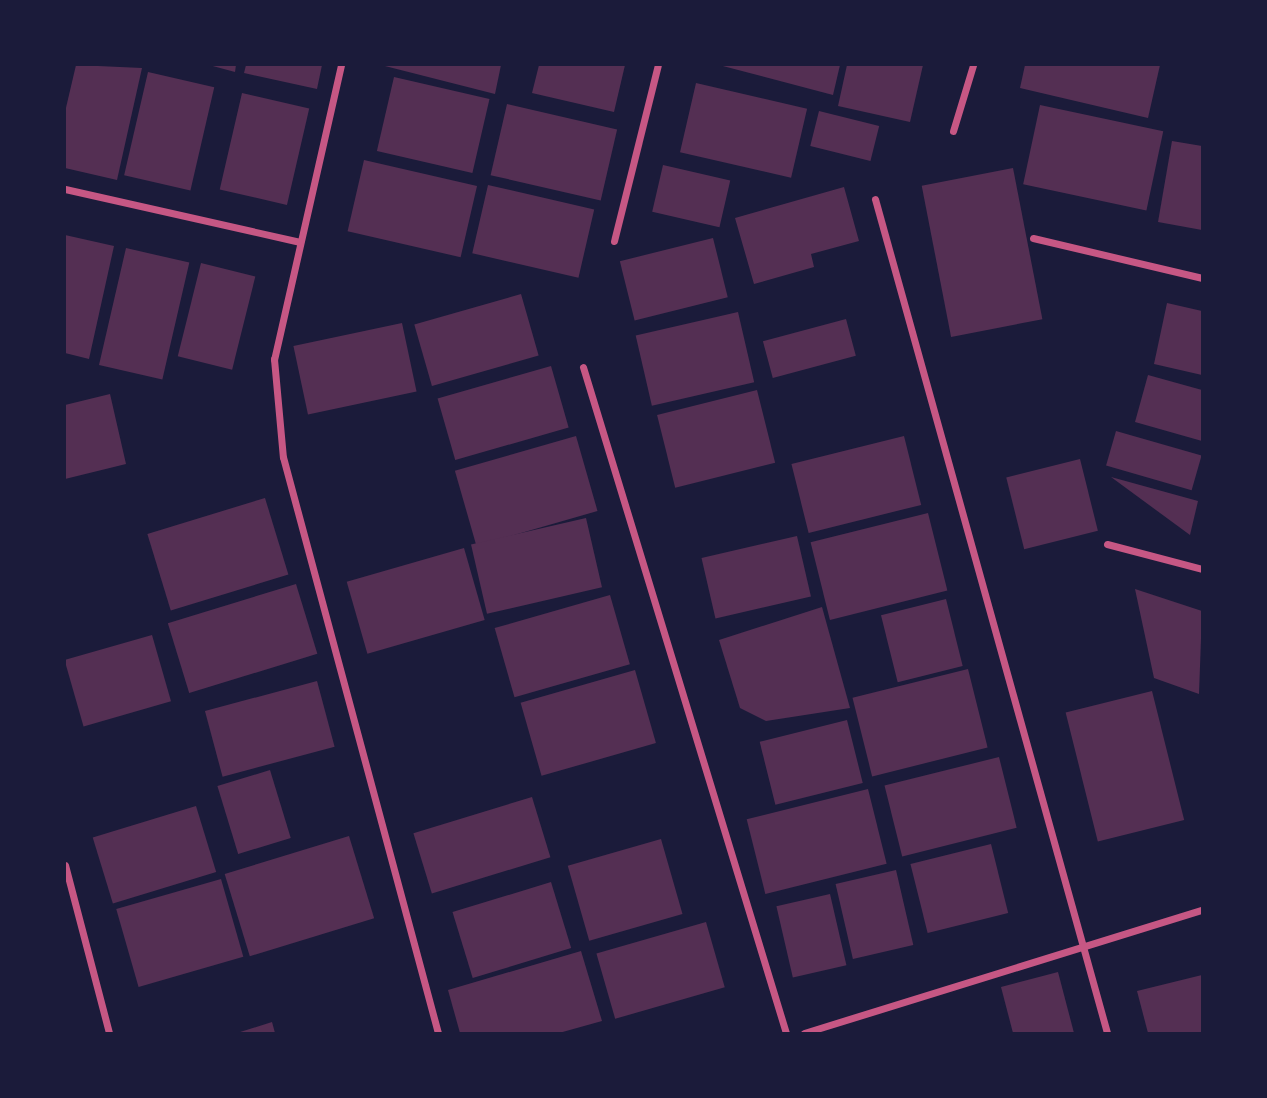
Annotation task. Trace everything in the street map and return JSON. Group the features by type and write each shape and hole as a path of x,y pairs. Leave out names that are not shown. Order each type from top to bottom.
{"street":[{"path":"341,65 274,359 283,457 438,1033"},
{"path":"614,241 658,65"},
{"path":"953,131 973,65"},
{"path":"65,190 300,242"},
{"path":"875,199 1107,1033"},
{"path":"1032,238 1202,278"},
{"path":"583,367 786,1033"},
{"path":"1107,544 1202,569"},
{"path":"65,864 109,1033"},
{"path":"804,1033 1202,910"}],"building":[{"path":"76,65 142,68 117,180 65,168 65,112"},
{"path":"209,65 236,65 235,72"},
{"path":"246,65 322,65 317,89 244,73"},
{"path":"381,65 501,65 495,94"},
{"path":"539,65 625,65 614,112 532,93"},
{"path":"719,65 840,65 833,95"},
{"path":"847,65 923,65 910,122 838,106"},
{"path":"1025,65 1160,65 1148,118 1020,88"},
{"path":"148,72 214,87 190,191 124,175"},
{"path":"394,77 489,99 472,173 377,151"},
{"path":"696,83 807,109 791,178 680,152"},
{"path":"242,93 309,109 287,205 220,189"},
{"path":"507,104 617,129 601,201 491,175"},
{"path":"1040,105 1163,131 1146,210 1023,184"},
{"path":"819,111 879,126 870,161 810,146"},
{"path":"1172,141 1202,146 1202,230 1158,222"},
{"path":"364,160 477,186 461,257 348,231"},
{"path":"663,165 730,181 719,227 652,212"},
{"path":"1013,168 1042,319 951,337 922,186"},
{"path":"488,185 594,210 578,278 472,253"},
{"path":"844,187 859,241 811,254 814,267 754,284 735,218"},
{"path":"65,235 114,246 89,359 65,353"},
{"path":"713,238 728,297 635,320 620,261"},
{"path":"126,248 189,263 162,380 99,365"},
{"path":"201,263 255,277 232,370 178,356"},
{"path":"521,294 539,356 432,386 414,325"},
{"path":"1167,303 1202,311 1202,375 1154,364"},
{"path":"738,312 754,382 652,406 636,336"},
{"path":"846,319 856,356 773,378 763,341"},
{"path":"402,323 417,391 308,415 293,346"},
{"path":"551,366 569,428 455,460 438,399"},
{"path":"1148,375 1202,390 1202,441 1135,422"},
{"path":"757,390 775,463 675,488 657,415"},
{"path":"110,394 126,464 65,479 65,405"},
{"path":"1116,431 1202,456 1192,490 1106,466"},
{"path":"576,436 597,511 476,546 455,471"},
{"path":"904,436 921,505 809,533 791,464"},
{"path":"1080,459 1098,531 1024,549 1006,477"},
{"path":"1111,477 1198,501 1190,535"},
{"path":"265,498 288,575 171,610 147,534"},
{"path":"928,513 947,591 830,620 811,542"},
{"path":"586,518 602,587 487,614 471,545"},
{"path":"797,536 811,596 715,618 702,558"},
{"path":"464,548 485,620 367,654 347,582"},
{"path":"296,584 317,654 189,693 168,623"},
{"path":"1135,589 1202,611 1199,694 1154,678"},
{"path":"610,595 630,664 514,697 495,628"},
{"path":"946,599 963,666 898,682 881,615"},
{"path":"822,607 850,708 766,721 740,708 719,640"},
{"path":"152,635 171,701 84,726 65,660"},
{"path":"968,669 988,748 872,776 853,698"},
{"path":"635,670 656,743 542,776 521,703"},
{"path":"317,681 335,747 223,777 205,711"},
{"path":"1152,691 1184,820 1098,842 1066,713"},
{"path":"847,720 863,783 775,805 760,742"},
{"path":"999,757 1017,828 902,856 885,786"},
{"path":"270,770 291,838 238,854 217,786"},
{"path":"868,789 887,864 765,894 747,819"},
{"path":"532,797 550,857 432,894 413,833"},
{"path":"196,806 216,872 113,904 93,838"},
{"path":"349,836 374,918 250,956 225,874"},
{"path":"661,839 682,914 589,941 568,866"},
{"path":"991,844 1008,913 928,933 910,864"},
{"path":"896,870 913,945 853,959 836,884"},
{"path":"221,879 243,957 139,987 116,909"},
{"path":"551,882 571,948 473,978 453,912"},
{"path":"830,894 846,965 793,978 776,906"},
{"path":"706,922 725,987 615,1019 596,953"},
{"path":"581,951 602,1021 559,1033 460,1033 448,990"},
{"path":"1058,972 1074,1033 1013,1033 1001,987"},
{"path":"1202,975 1202,1033 1148,1033 1137,991"},
{"path":"272,1022 275,1033 237,1033"}]}
